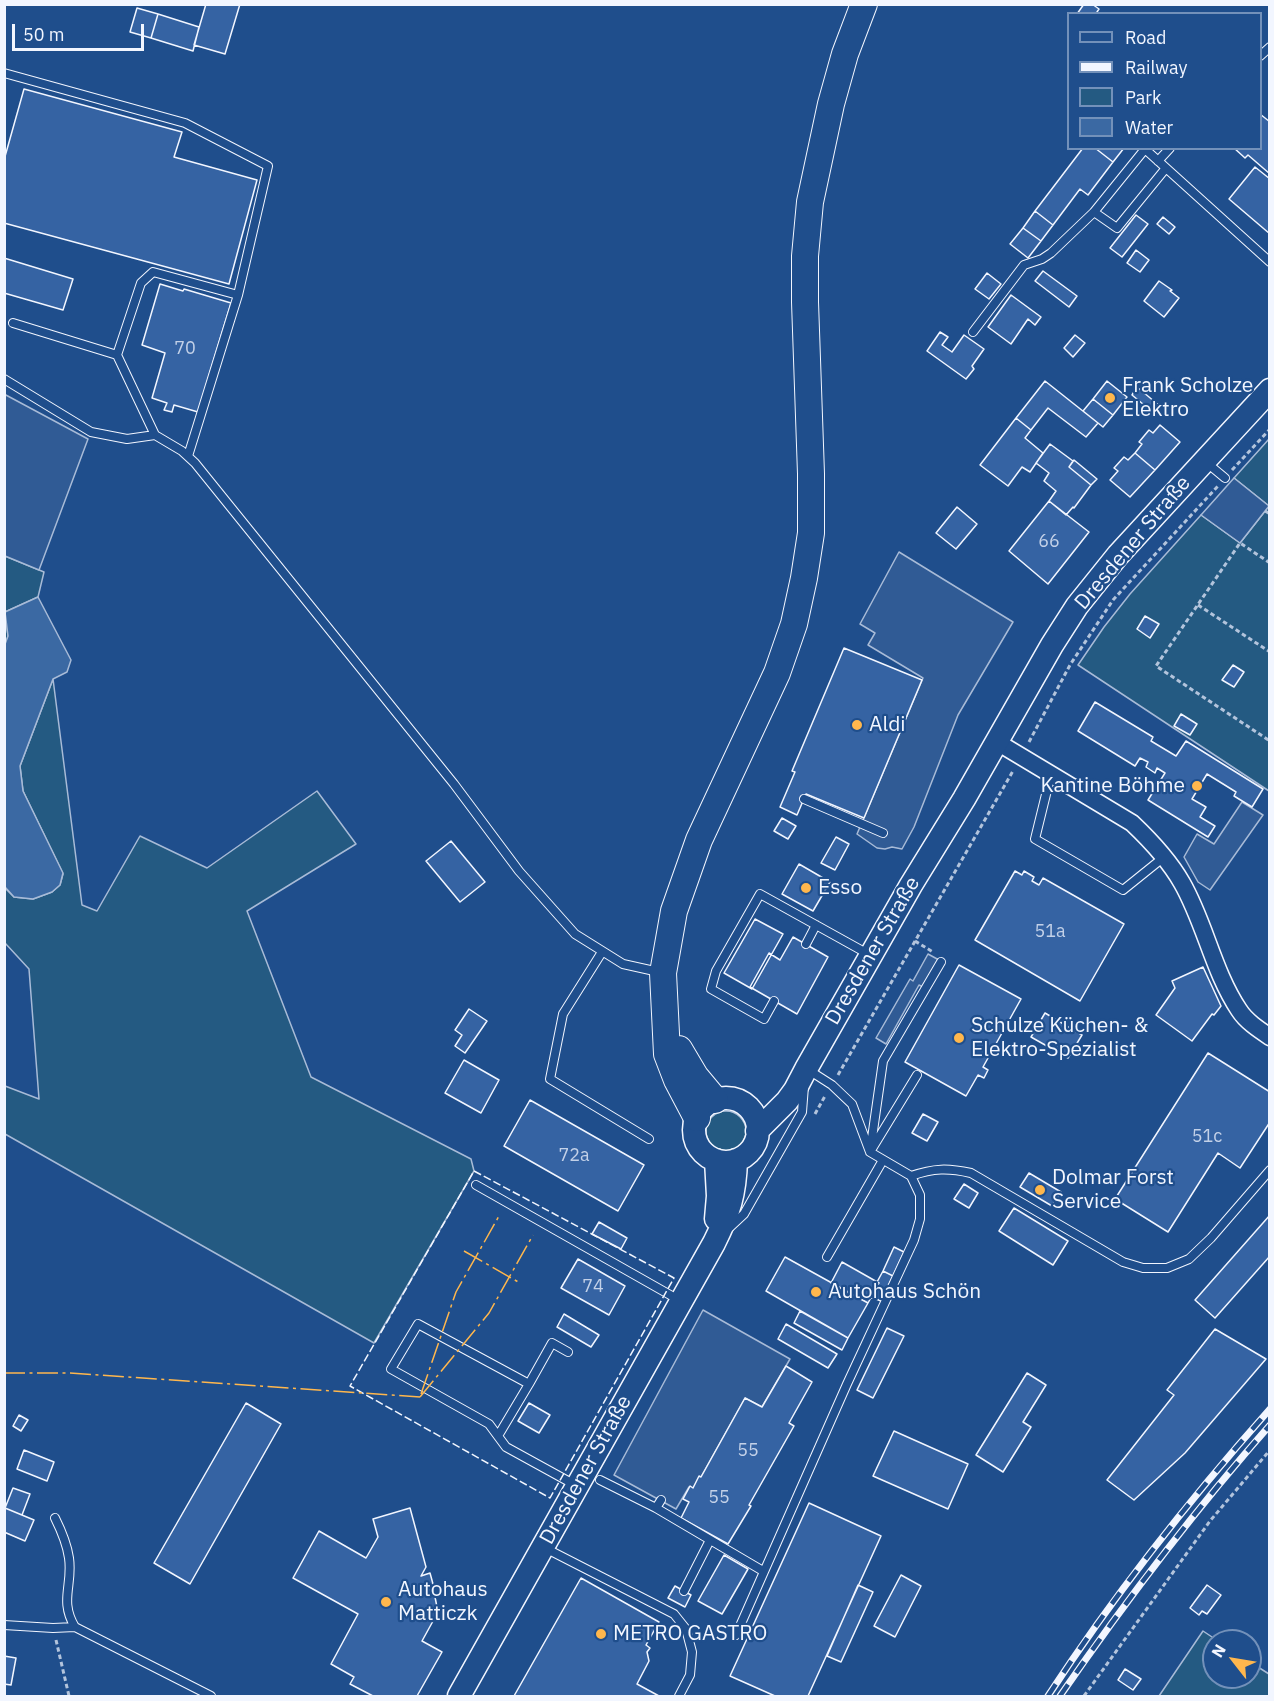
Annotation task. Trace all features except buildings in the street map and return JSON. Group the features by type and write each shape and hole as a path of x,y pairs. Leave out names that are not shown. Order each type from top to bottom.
{"main road":[{"path":"697,1118 677,1080 667,1054 663,973 674,911 699,840 777,674 794,624 804,578 811,533 806,302 806,256 810,202 831,104 845,54 864,4"},
{"name":"Dresdener Straße","path":"459,1696 714,1243 718,1196 726,1160 745,1155 752,1148 757,1131 795,1090 871,955 1077,606 1118,555 1269,390"},
{"path":"665,1020 683,1057 715,1100"},
{"name":"Dresdener Straße","path":"749,1109 776,1093 806,1069"},
{"path":"726,1160 704,1154 696,1142 694,1130 697,1118 705,1107 715,1100 735,1100 749,1109 755,1119 757,1131"}],"street":[{"path":"997,742 1132,823 1164,857 1182,883 1239,1011 1253,1026 1269,1037"}],"lane":[{"path":"4,73 185,123 268,166 238,295 188,456"},
{"path":"973,333 1024,265 1042,259 1051,253 1094,212 1144,150"},
{"path":"1146,150 1269,262"},
{"path":"1158,161 1168,150"},
{"path":"1094,212 1117,228 1166,168"},
{"path":"238,295 153,272 141,283 117,355 155,435 188,456 454,784 519,871 575,934 623,964 663,973"},
{"path":"13,323 117,355"},
{"path":"4,379 91,432 127,439 155,435"},
{"path":"1204,460 1225,478"},
{"path":"1051,773 1035,840 1123,890 1164,857"},
{"path":"804,799 883,833"},
{"path":"774,1001 764,1019 711,989 716,971 760,894 871,955"},
{"path":"806,944 816,925"},
{"path":"602,952 563,1014 550,1079 649,1139"},
{"path":"870,1152 883,1061 941,962"},
{"path":"714,1243 744,1214 802,1112 806,1069 832,1085 852,1104 870,1152 910,1176 920,1195 920,1219 914,1240 857,1361 736,1635"},
{"path":"870,1152 917,1075"},
{"path":"827,1257 883,1160"},
{"path":"910,1176 936,1169 972,1173 1123,1262 1143,1268 1167,1268 1189,1258 1211,1238 1269,1170"},
{"path":"476,1185 681,1302"},
{"path":"529,1384 418,1324 391,1369 489,1424 506,1447 577,1486"},
{"path":"498,1436 552,1343 568,1352"},
{"path":"600,1480 658,1504 710,1540 764,1571"},
{"path":"55,1518 69,1558 70,1580 66,1602 69,1618 75,1627 211,1696"},
{"path":"684,1591 710,1540"},
{"path":"543,1547 674,1614 686,1629 692,1652 690,1675 680,1696"},
{"path":"4,1625 75,1627"}],"path":[{"path":"814,1114 1022,756 1070,665 1113,600 1269,429"},
{"path":"1265,511 1269,514"},
{"path":"1269,563 1239,543 1156,666 1269,741"},
{"path":"1198,605 1269,652"},
{"path":"915,941 944,958 941,962"},
{"path":"1084,1696 1210,1521 1269,1450"},
{"path":"53,1628 69,1696"}],"green space":[{"path":"1269,439 1269,506 1234,478"},
{"path":"1269,506 1269,791 1078,665 1130,594 1201,515 1240,543"},
{"path":"5,556 44,572 38,597 5,612"},
{"path":"5,612 8,636 5,647"},
{"path":"53,679 82,905 97,911 140,836 207,868 317,791 356,844 247,911 311,1077 471,1159 474,1171 374,1343 5,1134 5,1086 39,1099 29,969 5,943 4,887 14,897 33,899 52,892 60,885 63,874 23,791 20,766"},
{"path":"726,1111 734,1112 740,1117 745,1123 745,1139 740,1145 734,1150 726,1151 718,1150 712,1145 707,1139 706,1131 707,1123 712,1117 718,1112"},
{"path":"1202,1632 1202,1689 1262,1689 1262,1670 1269,1674 1269,1696 1159,1696"}],"shaded area":[{"path":"4,394 88,439 39,570 5,556"},
{"path":"1234,478 1269,506 1240,543 1201,515"},
{"path":"899,552 1013,622 958,715 914,827 902,849 892,847 885,849 877,848 857,834 923,678 868,645 875,633 860,624"},
{"path":"1242,802 1263,815 1210,890 1198,882 1184,857 1197,834 1214,844"},
{"path":"928,954 939,960 923,987 919,985 886,1044 876,1038 910,979 913,981"},
{"path":"703,1310 790,1359 762,1407 745,1398 701,1477 693,1488 689,1487 676,1509 614,1475"}],"water":[{"path":"38,597 71,660 67,672 53,679 20,766 23,791 63,873 60,885 52,892 33,899 14,897 5,887 4,647 8,636 5,612"}],"railway":[{"path":"1048,1696 1099,1621 1153,1549 1270,1409"},
{"path":"1060,1696 1161,1558 1214,1490 1270,1425"}],"fence":[{"path":"474,1171 674,1278 550,1498 350,1386 474,1171"}],"power":[{"path":"421,1394 456,1292 499,1216"},
{"path":"420,1397 489,1313 533,1235"},
{"path":"464,1251 520,1283"},
{"path":"4,1373 70,1373 420,1397"}],"place":[{"name":"Frank Scholze Elektro","path":"1110,398"},
{"name":"Aldi","path":"857,725"},
{"name":"Kantine Böhme","path":"1197,786"},
{"name":"Esso","path":"806,888"},
{"name":"Schulze Küchen- & Elektro-Spezialist","path":"959,1038"},
{"name":"Dolmar Forst Service","path":"1040,1190"},
{"name":"Autohaus Schön","path":"816,1292"},
{"name":"Autohaus Matticzk","path":"386,1602"},
{"name":"METRO GASTRO","path":"601,1634"}]}
